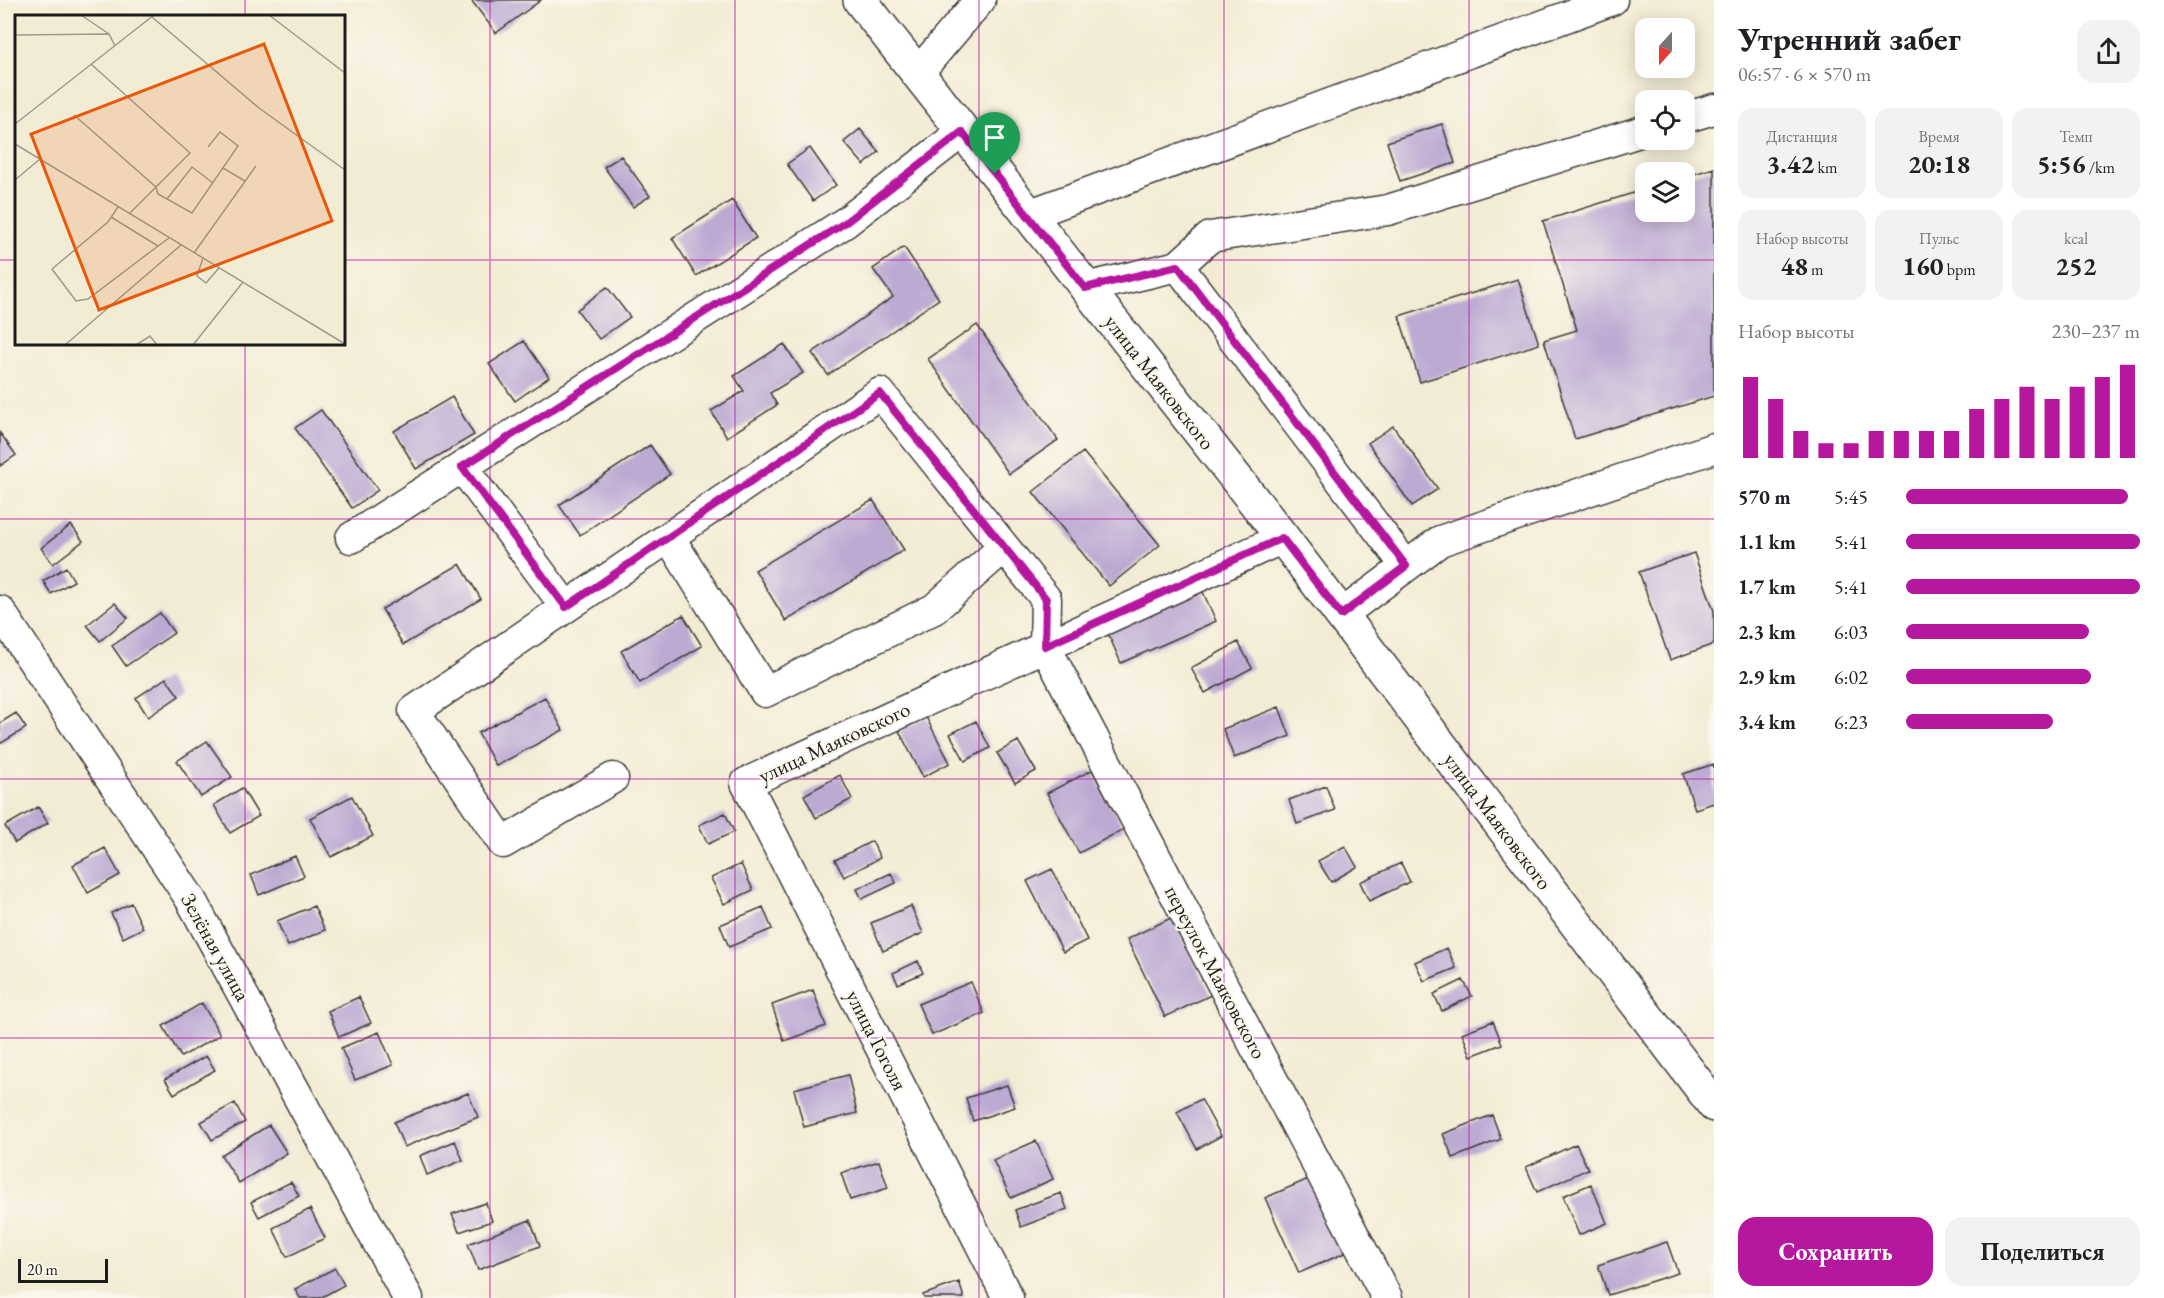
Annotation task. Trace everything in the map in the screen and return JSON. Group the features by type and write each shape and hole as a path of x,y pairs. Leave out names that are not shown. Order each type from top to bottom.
{"main road":[{"name":"улица Маяковского","path":"860,0 1282,538 1714,1105"}],"street":[{"path":"917,74 980,0"},
{"path":"1028,215 1612,0"},
{"path":"1695,115 1714,109"},
{"path":"351,538 846,222 962,132"},
{"path":"1085,288 1178,266 1210,237 1388,210 1635,133"},
{"path":"1178,266 1406,566"},
{"path":"612,778 503,843 414,711 880,393 1046,599 1045,646"},
{"path":"1341,615 1440,541 1714,448"},
{"path":"462,467 566,607"},
{"path":"669,537 765,692 934,609 1004,547"},
{"name":"улица Маяковского","path":"746,783 1282,538"},
{"name":"Зелёная улица","path":"0,611 191,900 408,1298"},
{"name":"переулок Маяковского","path":"1045,646 1387,1298"},
{"name":"улица Гоголя","path":"746,783 1008,1298"}],"building":[{"path":"471,0 541,0 496,33"},
{"path":"1442,124 1455,163 1400,181 1387,142"},
{"path":"860,129 879,152 864,165 844,142"},
{"path":"810,148 836,185 813,201 787,164"},
{"path":"621,156 650,196 633,207 604,167"},
{"path":"1714,168 1714,396 1575,439 1544,340 1577,330 1543,221 1635,192 1635,222 1695,222 1695,174"},
{"path":"732,200 756,238 696,276 672,238"},
{"path":"904,247 939,299 828,375 812,353 893,297 873,269"},
{"path":"1518,279 1539,344 1420,382 1399,316"},
{"path":"607,287 630,317 599,339 577,310"},
{"path":"977,325 1058,440 1009,474 928,359"},
{"path":"524,341 549,377 515,401 489,364"},
{"path":"784,344 803,373 770,393 777,405 727,437 711,411 744,391 734,376"},
{"path":"452,397 474,435 416,469 394,431"},
{"path":"321,410 378,490 352,508 295,428"},
{"path":"1393,426 1438,489 1412,506 1368,443"},
{"path":"0,433 16,455 0,466"},
{"path":"650,445 670,474 580,535 559,505"},
{"path":"1083,452 1160,545 1109,586 1033,492"},
{"path":"873,500 904,550 786,621 755,570"},
{"path":"71,525 83,541 53,564 41,548"},
{"path":"1694,553 1714,611 1714,644 1670,660 1639,572"},
{"path":"460,564 481,599 403,645 382,609"},
{"path":"66,567 74,581 51,594 43,581"},
{"path":"1202,590 1216,621 1121,663 1107,631"},
{"path":"115,603 128,618 100,641 87,625"},
{"path":"160,613 174,633 126,666 112,646"},
{"path":"683,615 702,646 640,683 621,651"},
{"path":"1238,642 1252,668 1205,693 1191,668"},
{"path":"166,678 179,696 148,717 136,698"},
{"path":"545,697 563,730 496,766 478,733"},
{"path":"1279,707 1290,736 1234,758 1223,729"},
{"path":"16,713 26,728 0,744 0,723"},
{"path":"926,717 950,763 923,777 899,731"},
{"path":"976,721 990,748 965,761 950,734"},
{"path":"207,741 232,777 201,797 177,761"},
{"path":"1018,741 1036,771 1015,783 997,753"},
{"path":"1714,764 1714,803 1695,809 1683,774"},
{"path":"1092,770 1124,829 1079,853 1047,793"},
{"path":"840,775 852,799 816,818 804,795"},
{"path":"1326,786 1335,810 1297,824 1289,800"},
{"path":"242,788 259,816 230,833 214,805"},
{"path":"352,796 373,836 331,857 310,818"},
{"path":"38,807 48,823 15,843 5,826"},
{"path":"725,813 734,832 708,844 699,825"},
{"path":"872,841 880,858 844,877 835,860"},
{"path":"1345,846 1357,867 1331,882 1318,861"},
{"path":"105,848 120,875 88,893 73,865"},
{"path":"295,856 304,876 259,895 251,875"},
{"path":"1401,863 1410,882 1369,901 1360,882"},
{"path":"741,864 753,890 724,904 711,878"},
{"path":"1052,869 1087,940 1063,952 1027,881"},
{"path":"891,873 896,883 862,899 857,889"},
{"path":"131,903 143,928 123,938 111,913"},
{"path":"314,906 325,930 288,946 277,921"},
{"path":"911,906 923,933 883,951 871,923"},
{"path":"763,907 772,929 729,947 720,925"},
{"path":"1173,917 1211,995 1165,1017 1127,939"},
{"path":"1447,948 1456,968 1424,981 1415,962"},
{"path":"918,961 923,973 898,984 893,973"},
{"path":"1463,980 1472,996 1442,1011 1434,994"},
{"path":"971,982 984,1013 932,1035 918,1004"},
{"path":"813,990 826,1026 784,1041 772,1005"},
{"path":"359,997 371,1023 339,1037 328,1011"},
{"path":"202,1003 220,1035 181,1057 163,1026"},
{"path":"1493,1021 1502,1044 1471,1056 1462,1033"},
{"path":"379,1032 393,1065 355,1080 341,1048"},
{"path":"206,1056 215,1070 174,1094 165,1079"},
{"path":"848,1075 857,1113 804,1127 794,1089"},
{"path":"1007,1085 1015,1107 973,1121 966,1098"},
{"path":"468,1093 478,1117 404,1147 394,1122"},
{"path":"1201,1099 1221,1136 1197,1149 1177,1112"},
{"path":"235,1103 245,1122 212,1140 201,1122"},
{"path":"1492,1115 1501,1139 1453,1158 1443,1134"},
{"path":"269,1125 287,1153 239,1183 221,1155"},
{"path":"455,1141 463,1160 427,1175 420,1156"},
{"path":"1036,1141 1053,1179 1011,1198 993,1160"},
{"path":"1576,1144 1588,1169 1537,1192 1526,1167"},
{"path":"879,1161 888,1188 850,1200 841,1173"},
{"path":"1313,1177 1347,1252 1299,1273 1265,1198"},
{"path":"291,1182 299,1196 259,1217 251,1202"},
{"path":"1591,1184 1607,1223 1579,1235 1563,1196"},
{"path":"1061,1193 1067,1209 1021,1227 1015,1210"},
{"path":"486,1203 492,1221 459,1232 452,1214"},
{"path":"310,1209 325,1238 287,1257 273,1228"},
{"path":"530,1220 540,1246 478,1270 468,1244"},
{"path":"1667,1242 1678,1273 1608,1295 1598,1265"},
{"path":"335,1268 344,1285 320,1298 300,1298 295,1289"},
{"path":"959,1282 964,1298 924,1298 923,1295"}],"route":[{"path":"962,132 995,174 1085,288 1178,266 1406,566 1341,615 1282,538 1045,646 1046,599 880,393 566,607 462,467 846,222 962,132"}]}
